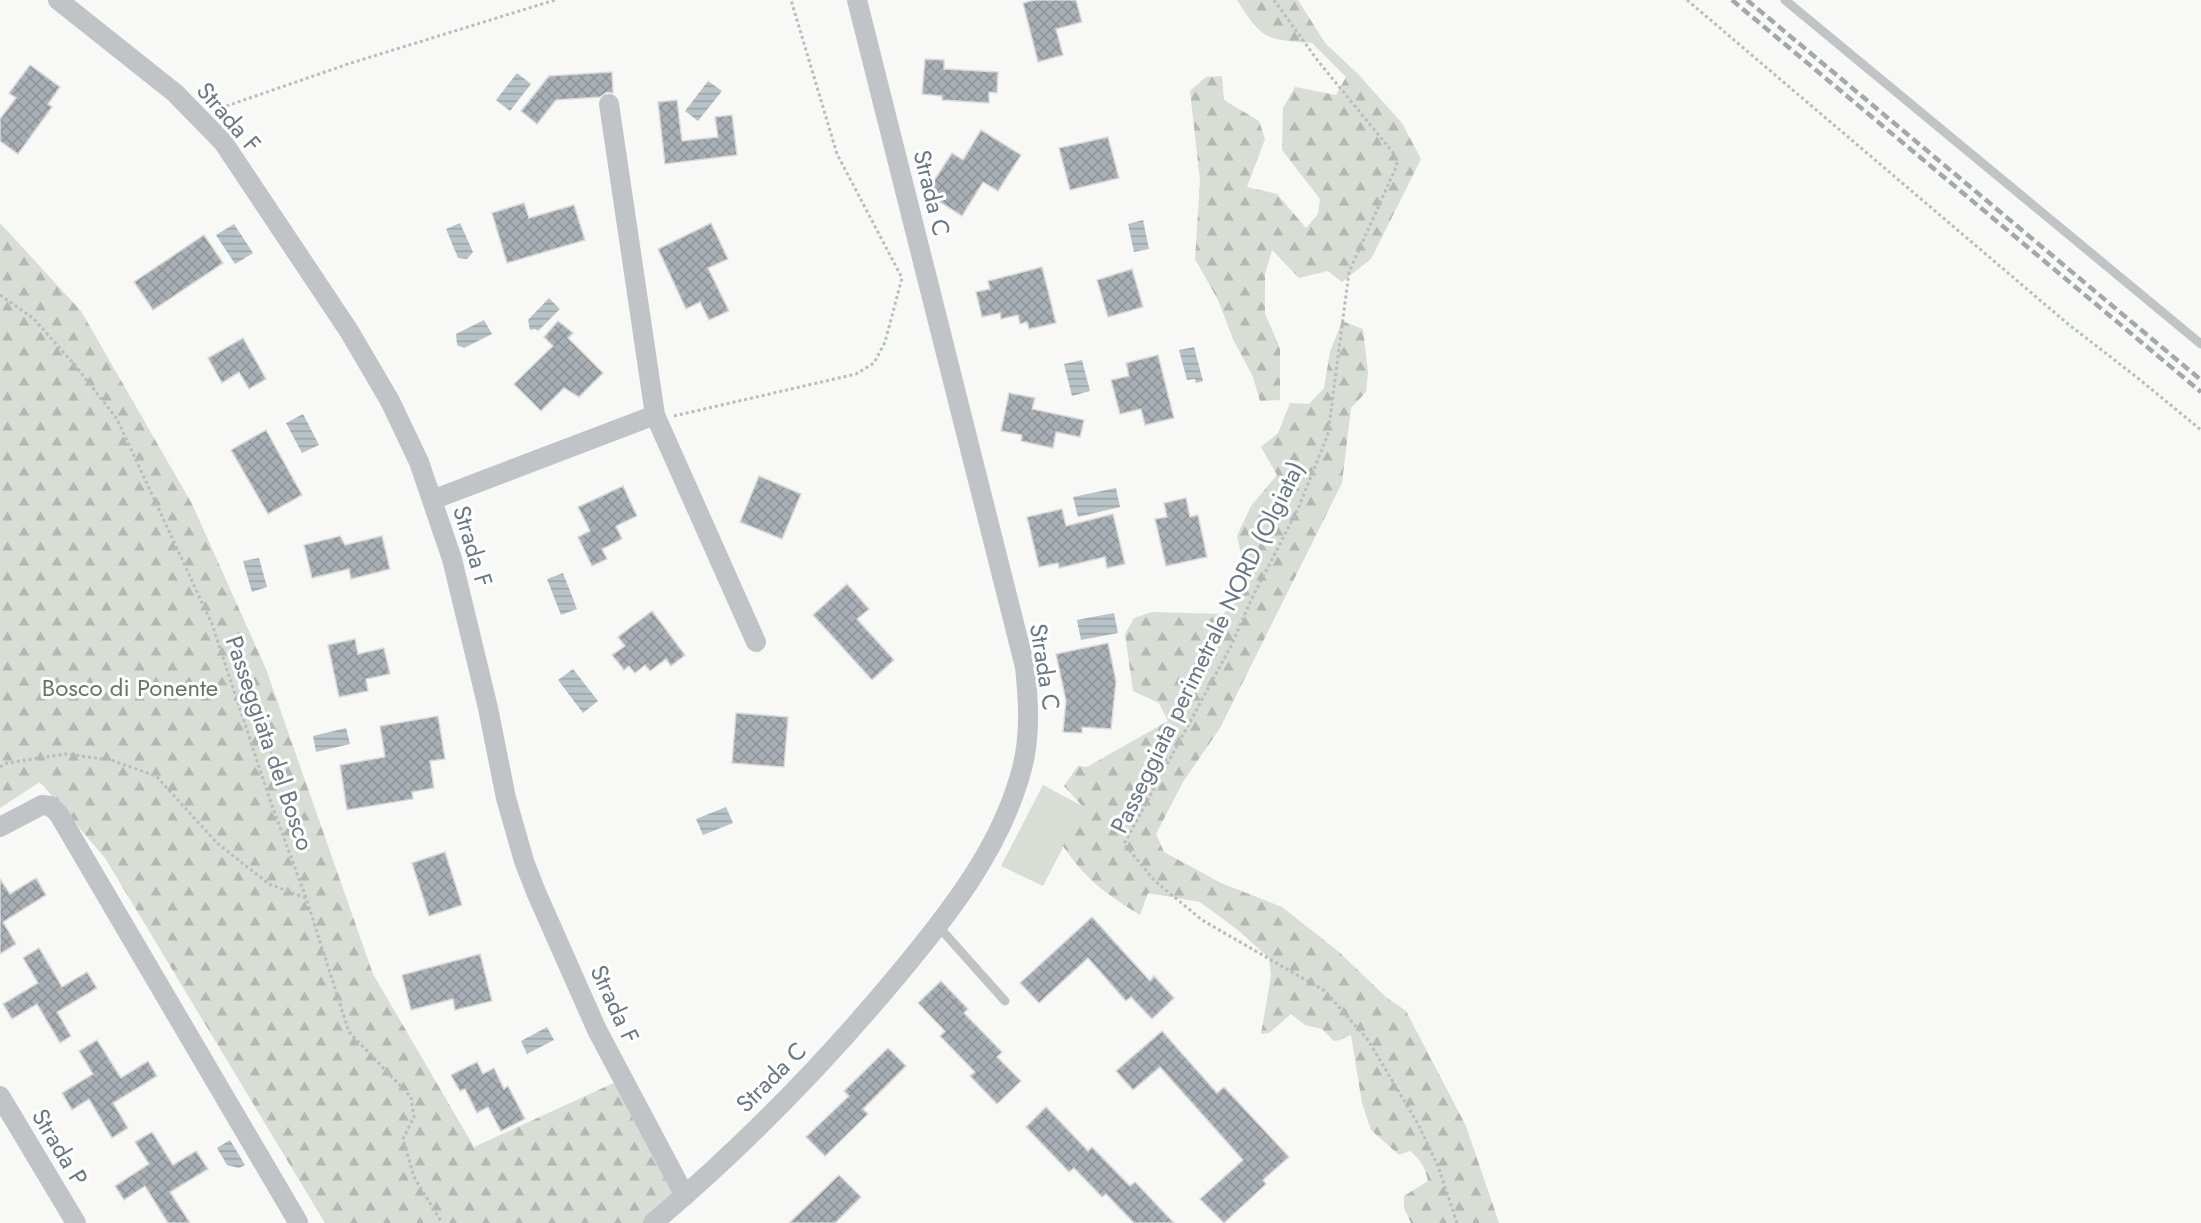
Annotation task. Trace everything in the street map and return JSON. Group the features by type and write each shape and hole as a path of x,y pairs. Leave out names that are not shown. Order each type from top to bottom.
{"street":[{"name":"Strada F","path":"58,0 175,93 204,121 238,163 367,360 405,433 432,500 459,584 506,798 524,861 597,1030 685,1196"},
{"name":"Strada C","path":"653,1223 748,1137 838,1046 938,926 981,861 1011,802 1026,753 1029,728 1025,667 857,0"},
{"path":"609,104 655,414 756,642"},
{"path":"432,500 655,414"},
{"path":"0,827 39,806 50,806 58,813 298,1222"},
{"name":"Strada P","path":"0,1096 76,1223"}],"lane":[{"path":"1785,0 2201,344"},
{"path":"938,926 1005,1001"}],"path":[{"path":"204,121 215,110 317,75 555,0"},
{"path":"655,414 674,417 856,374 874,363 885,342 902,278 837,154 791,0"},
{"name":"Passeggiata perimetrale NORD (Olgiata)","path":"1274,0 1318,61 1395,155 1397,165 1349,272 1328,434 1298,509 1251,600 1232,644 1124,844 1155,881 1202,920 1324,991 1354,1024 1368,1040 1418,1124 1438,1166 1457,1223"},
{"path":"1686,0 2059,316 2201,430"},
{"name":"Passeggiata del Bosco","path":"0,295 33,318 74,364 117,419 212,624 269,797 306,898 349,1032 411,1097 414,1117 403,1139 414,1177 442,1223"},
{"path":"0,767 66,754 111,760 156,776 217,843 269,884 306,898"}],"green space":[{"path":"1237,0 1298,0 1325,43 1358,74 1402,123 1421,159 1371,259 1342,282 1328,271 1299,278 1272,250 1265,274 1265,314 1280,348 1280,400 1260,401 1253,377 1233,339 1218,300 1195,259 1200,181 1190,91 1206,77 1222,76 1224,100 1259,121 1265,139 1247,187 1277,194 1306,228 1318,214 1320,199 1282,150 1283,108 1295,87 1336,95 1346,77 1312,43 1285,41 1267,35 1253,23"},
{"name":"Bosco di Ponente","path":"0,223 81,311 192,504 266,669 373,974 474,1147 620,1080 685,1196 653,1223 325,1223 105,858 40,782 0,808"},
{"path":"1342,321 1363,329 1368,373 1366,392 1351,408 1342,483 1220,728 1183,782 1156,834 1164,852 1221,883 1282,907 1339,952 1386,997 1406,1011 1466,1126 1499,1223 1411,1223 1404,1208 1404,1196 1428,1181 1420,1161 1410,1151 1399,1155 1371,1130 1362,1103 1351,1035 1334,1041 1322,1029 1305,1025 1291,1014 1269,1033 1261,1034 1271,976 1269,958 1239,931 1200,902 1148,893 1140,915 1097,885 1063,846 1083,807 1064,786 1078,766 1087,767 1168,721 1159,703 1133,691 1125,634 1134,618 1152,612 1223,614 1241,597 1245,571 1237,536 1251,506 1277,475 1261,447 1278,433 1290,403 1309,404 1324,388 1330,352"},
{"path":"1043,785 1084,807 1043,886 1001,866"}],"shaded area":[{"path":"517,73 531,84 510,111 496,100"},
{"path":"708,81 722,91 698,121 685,111"},
{"path":"1143,220 1149,249 1134,252 1128,224"},
{"path":"460,223 473,252 467,259 458,258 446,229"},
{"path":"234,224 253,253 235,264 216,235"},
{"path":"549,298 560,309 538,331 530,330 528,320"},
{"path":"484,320 492,334 464,348 457,345 456,334"},
{"path":"1194,347 1203,381 1196,383 1195,379 1187,380 1179,350"},
{"path":"1082,360 1090,391 1072,396 1064,364"},
{"path":"303,414 319,445 302,453 286,423"},
{"path":"1116,488 1120,507 1078,517 1073,497"},
{"path":"259,558 267,587 252,592 243,561"},
{"path":"563,573 577,609 561,615 547,579"},
{"path":"1114,613 1118,633 1081,640 1077,620"},
{"path":"573,669 598,701 583,713 558,680"},
{"path":"346,728 350,744 316,752 313,736"},
{"path":"726,807 733,823 703,835 696,819"},
{"path":"547,1027 554,1040 527,1054 521,1041"},
{"path":"230,1140 245,1165 239,1168 227,1165 217,1148"}],"building":[{"path":"1035,0 1076,0 1082,22 1056,29 1063,55 1038,62 1023,3"},
{"path":"925,59 944,60 944,69 998,72 997,93 989,92 989,103 942,100 942,96 922,94"},
{"path":"30,65 60,87 48,104 52,107 18,154 0,141 0,119 16,98 9,93"},
{"path":"612,72 613,93 607,92 600,97 556,100 537,124 521,111 549,76"},
{"path":"677,100 682,141 718,137 715,117 732,115 737,155 665,164 658,102"},
{"path":"981,130 1021,155 998,191 983,182 962,216 926,193 952,153 963,160"},
{"path":"1108,137 1119,178 1070,190 1059,148"},
{"path":"524,203 529,218 574,205 585,240 507,263 492,213"},
{"path":"711,223 728,259 708,268 729,311 709,320 700,302 686,309 658,249"},
{"path":"204,235 223,263 153,310 134,282"},
{"path":"1042,267 1056,323 1029,329 1027,322 1020,324 1018,315 1001,319 1000,313 982,317 976,292 990,289 988,281"},
{"path":"1132,269 1143,307 1108,317 1097,280"},
{"path":"558,321 573,333 568,338 603,373 579,397 564,388 541,411 514,384 553,346 544,337"},
{"path":"243,338 266,379 249,389 239,372 222,383 208,358"},
{"path":"1158,355 1174,418 1145,425 1141,409 1120,414 1111,380 1129,376 1126,363"},
{"path":"1009,393 1035,398 1032,409 1084,420 1080,437 1056,432 1053,448 1021,441 1022,435 1001,431"},
{"path":"266,430 302,495 268,514 231,450"},
{"path":"759,476 801,494 782,539 740,522"},
{"path":"623,486 637,516 616,526 622,539 602,549 607,559 592,566 578,537 590,531 578,507"},
{"path":"1186,498 1190,517 1198,515 1207,557 1166,566 1155,519 1167,517 1164,503"},
{"path":"1062,509 1066,526 1113,514 1125,564 1107,568 1105,557 1059,568 1058,563 1039,567 1027,517"},
{"path":"340,536 345,545 382,536 390,569 351,579 349,569 312,578 304,545"},
{"path":"847,584 869,609 857,619 894,660 872,680 813,615"},
{"path":"652,611 685,655 671,666 666,659 650,671 645,665 635,673 629,666 624,670 612,655 625,646 618,637"},
{"path":"355,639 358,654 384,648 390,674 366,679 368,691 339,697 328,645"},
{"path":"1108,643 1116,681 1111,729 1082,727 1082,733 1063,732 1066,701 1056,654"},
{"path":"736,713 788,717 784,767 732,763"},
{"path":"438,716 445,759 430,761 434,788 412,792 413,799 347,810 340,765 385,757 380,726"},
{"path":"445,852 462,905 429,916 412,863"},
{"path":"36,878 46,895 3,922 16,944 0,954 0,879 10,894"},
{"path":"1092,917 1150,981 1154,976 1174,998 1152,1019 1131,997 1126,1001 1088,958 1039,1003 1020,983"},
{"path":"39,948 62,987 87,972 97,988 57,1012 71,1036 60,1043 37,1004 12,1019 3,1004 38,983 23,958"},
{"path":"480,954 492,1001 455,1010 453,999 411,1010 402,975"},
{"path":"941,981 968,1009 964,1013 1002,1052 997,1057 1021,1081 997,1104 970,1076 975,1072 940,1036 945,1031 918,1003"},
{"path":"1162,1031 1217,1093 1224,1087 1289,1157 1263,1180 1266,1184 1224,1223 1200,1199 1243,1160 1160,1067 1133,1090 1116,1071"},
{"path":"97,1040 121,1078 148,1061 157,1076 113,1103 128,1128 112,1138 89,1099 72,1110 62,1093 93,1074 79,1051"},
{"path":"888,1048 906,1066 863,1109 868,1114 825,1156 806,1137 849,1096 844,1091"},
{"path":"477,1062 483,1074 494,1068 504,1089 508,1086 525,1119 501,1131 488,1107 477,1113 465,1089 460,1091 451,1075"},
{"path":"1046,1107 1088,1151 1092,1147 1130,1186 1135,1182 1174,1223 1134,1223 1106,1194 1102,1197 1074,1168 1069,1172 1026,1127"},
{"path":"152,1132 173,1165 196,1151 208,1169 170,1192 190,1223 168,1223 145,1186 124,1200 115,1186 149,1164 135,1142"},
{"path":"839,1175 861,1197 835,1223 789,1223"}],"railway":[{"path":"1732,0 2201,392"},
{"path":"1747,0 2201,380"}]}
